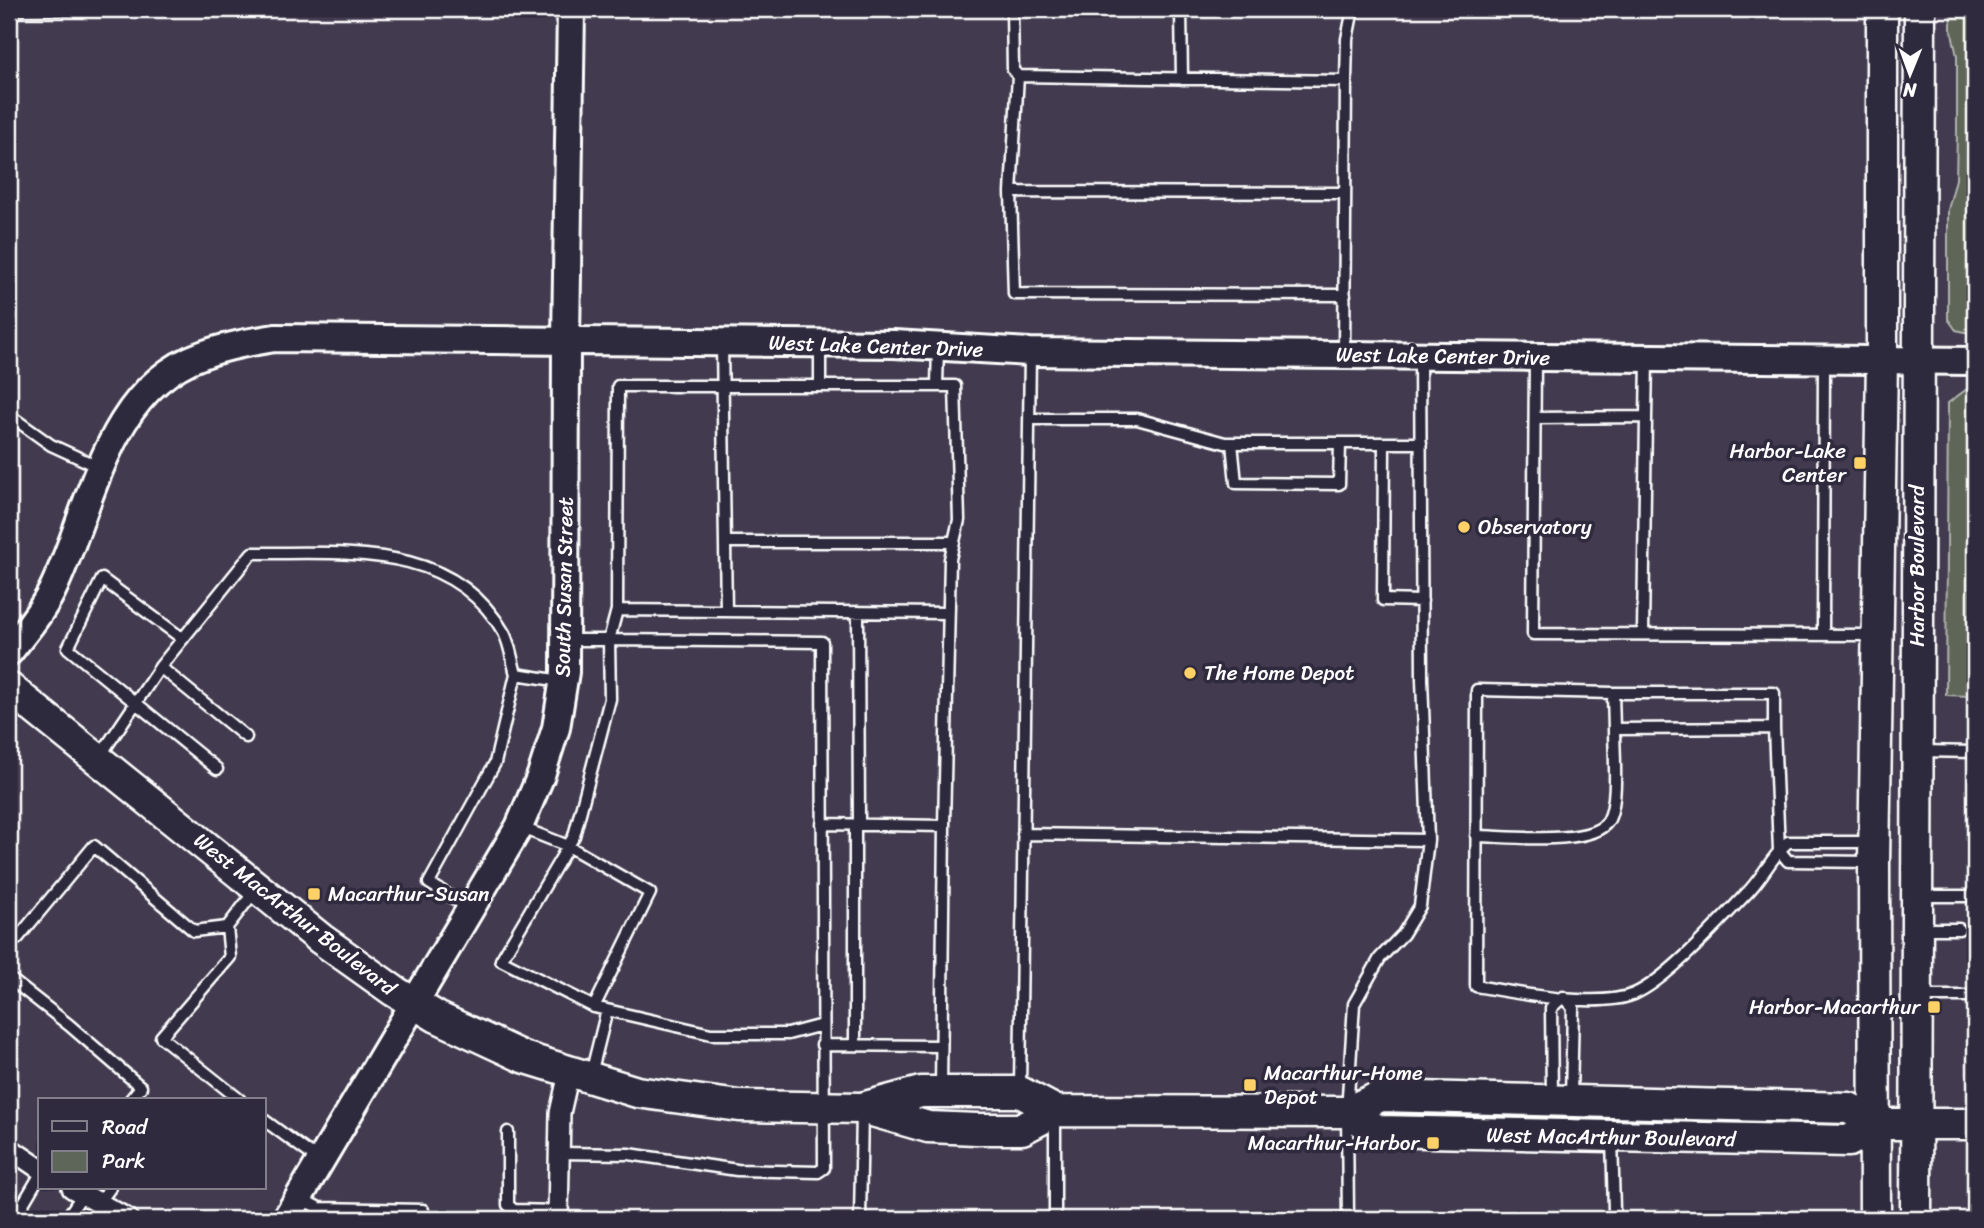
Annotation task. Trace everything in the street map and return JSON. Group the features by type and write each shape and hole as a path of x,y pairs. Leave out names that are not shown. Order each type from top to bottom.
{"main road":[{"name":"Harbor Boulevard","path":"1875,1219 1874,852 1882,360 1882,9"},
{"name":"Harbor Boulevard","path":"1916,1219 1920,9"},
{"name":"West MacArthur Boulevard","path":"9,688 321,939 413,1003 482,1039 580,1076 681,1100 862,1108 921,1092 1020,1092 1056,1111 1347,1112 1381,1096 1849,1108 1876,1124 1975,1124"},
{"name":"West MacArthur Boulevard","path":"862,1108 928,1128 977,1129 1022,1129 1056,1111"},
{"name":"West MacArthur Boulevard","path":"1347,1112 1379,1131 1612,1137 1849,1141 1876,1124"}],"street":[{"name":"South Susan Street","path":"293,1208 519,827 541,775 556,728 564,681 566,640 566,339 572,9"},
{"name":"West Lake Center Drive","path":"9,652 52,592 101,468 130,410 150,388 172,370 200,356 235,345 275,338 722,341 1030,352 1975,361"},
{"path":"558,1215 559,1113 580,1076"},
{"path":"9,1148 38,1168"},
{"path":"91,1193 128,1219"}],"lane":[{"path":"9,10 105,9"},
{"path":"1012,9 1013,70 1018,76 1011,192 1014,294 1345,295"},
{"path":"1181,9 1182,79"},
{"path":"1344,355 1347,39 1353,9"},
{"path":"1018,76 1346,81"},
{"path":"1011,192 1345,193"},
{"path":"722,341 726,611"},
{"path":"820,343 820,386"},
{"path":"937,386 938,347"},
{"path":"1020,1092 1030,352"},
{"path":"1348,1219 1347,1112 1354,1004 1380,958 1403,934 1420,906 1428,840 1420,356"},
{"path":"1535,357 1533,634 1877,635"},
{"path":"1643,634 1647,358"},
{"path":"1823,635 1824,360"},
{"path":"822,1025 788,1034 711,1034 594,1007 501,960 574,836 610,699 609,640 617,610 618,386 955,386 959,520 950,559 948,614 941,1091"},
{"path":"9,415 51,445 101,468"},
{"path":"1535,418 1646,417"},
{"path":"1029,419 1137,419 1233,443 1420,443"},
{"path":"1233,443 1236,483 1339,484 1340,443"},
{"path":"1384,443 1383,600 1422,601"},
{"path":"724,542 953,542"},
{"path":"98,759 160,667 252,553 379,556 412,561 440,572 484,605 505,634 516,674 495,763 429,883 472,910"},
{"path":"183,639 102,579 68,648 217,769"},
{"path":"617,610 948,614"},
{"path":"855,1045 859,612"},
{"path":"559,1153 629,1154 737,1170 818,1172 824,1168 822,642 566,640"},
{"path":"160,667 246,737"},
{"path":"516,674 564,681"},
{"path":"1874,852 1788,842 1779,850 1746,894 1648,986 1627,997 1538,997 1476,986 1477,690 1774,694 1779,850 1788,861 1874,852"},
{"path":"1476,836 1569,838 1592,833 1608,822 1613,803 1613,693"},
{"path":"1614,729 1774,728"},
{"path":"1918,751 1975,752"},
{"path":"822,824 944,826"},
{"path":"519,827 568,846 650,893 594,1007"},
{"path":"1023,834 1428,840"},
{"path":"17,939 94,846 194,931 227,927"},
{"path":"237,1098 161,1037 229,957 227,927 258,888"},
{"path":"1917,895 1975,896"},
{"path":"1917,929 1959,929"},
{"path":"9,978 141,1087 132,1098"},
{"path":"1916,995 1975,996"},
{"path":"1561,1101 1573,1008 1563,998"},
{"path":"1561,1101 1551,1008 1563,998"},
{"path":"580,1076 607,1010"},
{"path":"822,1045 941,1046"},
{"path":"860,1219 862,1108"},
{"path":"1055,1219 1056,1111"},
{"path":"266,1121 320,1161"},
{"path":"508,1132 508,1205 514,1210 558,1215"},
{"path":"1612,1137 1614,1210 1618,1219"},
{"path":"13,1219 38,1178"},
{"path":"66,1219 91,1193"},
{"path":"293,1208 423,1210"}],"shaded area":[{"path":"9,9 1975,9 1975,1219 9,1219"}],"green space":[{"path":"1951,9 1974,9 1975,334 1956,330 1948,319 1948,210 1956,179 1957,132 1957,56 1951,29"},
{"path":"1967,389 1975,389 1975,476 1970,481 1970,696 1946,695 1948,403"}],"place":[{"name":"Harbor-Lake Center","path":"1860,463"},
{"name":"Observatory","path":"1464,527"},
{"name":"The Home Depot","path":"1190,673"},
{"name":"Macarthur-Susan","path":"314,894"},
{"name":"Harbor-Macarthur","path":"1934,1007"},
{"name":"Macarthur-Home Depot","path":"1250,1085"},
{"name":"Macarthur-Harbor","path":"1433,1143"}]}
